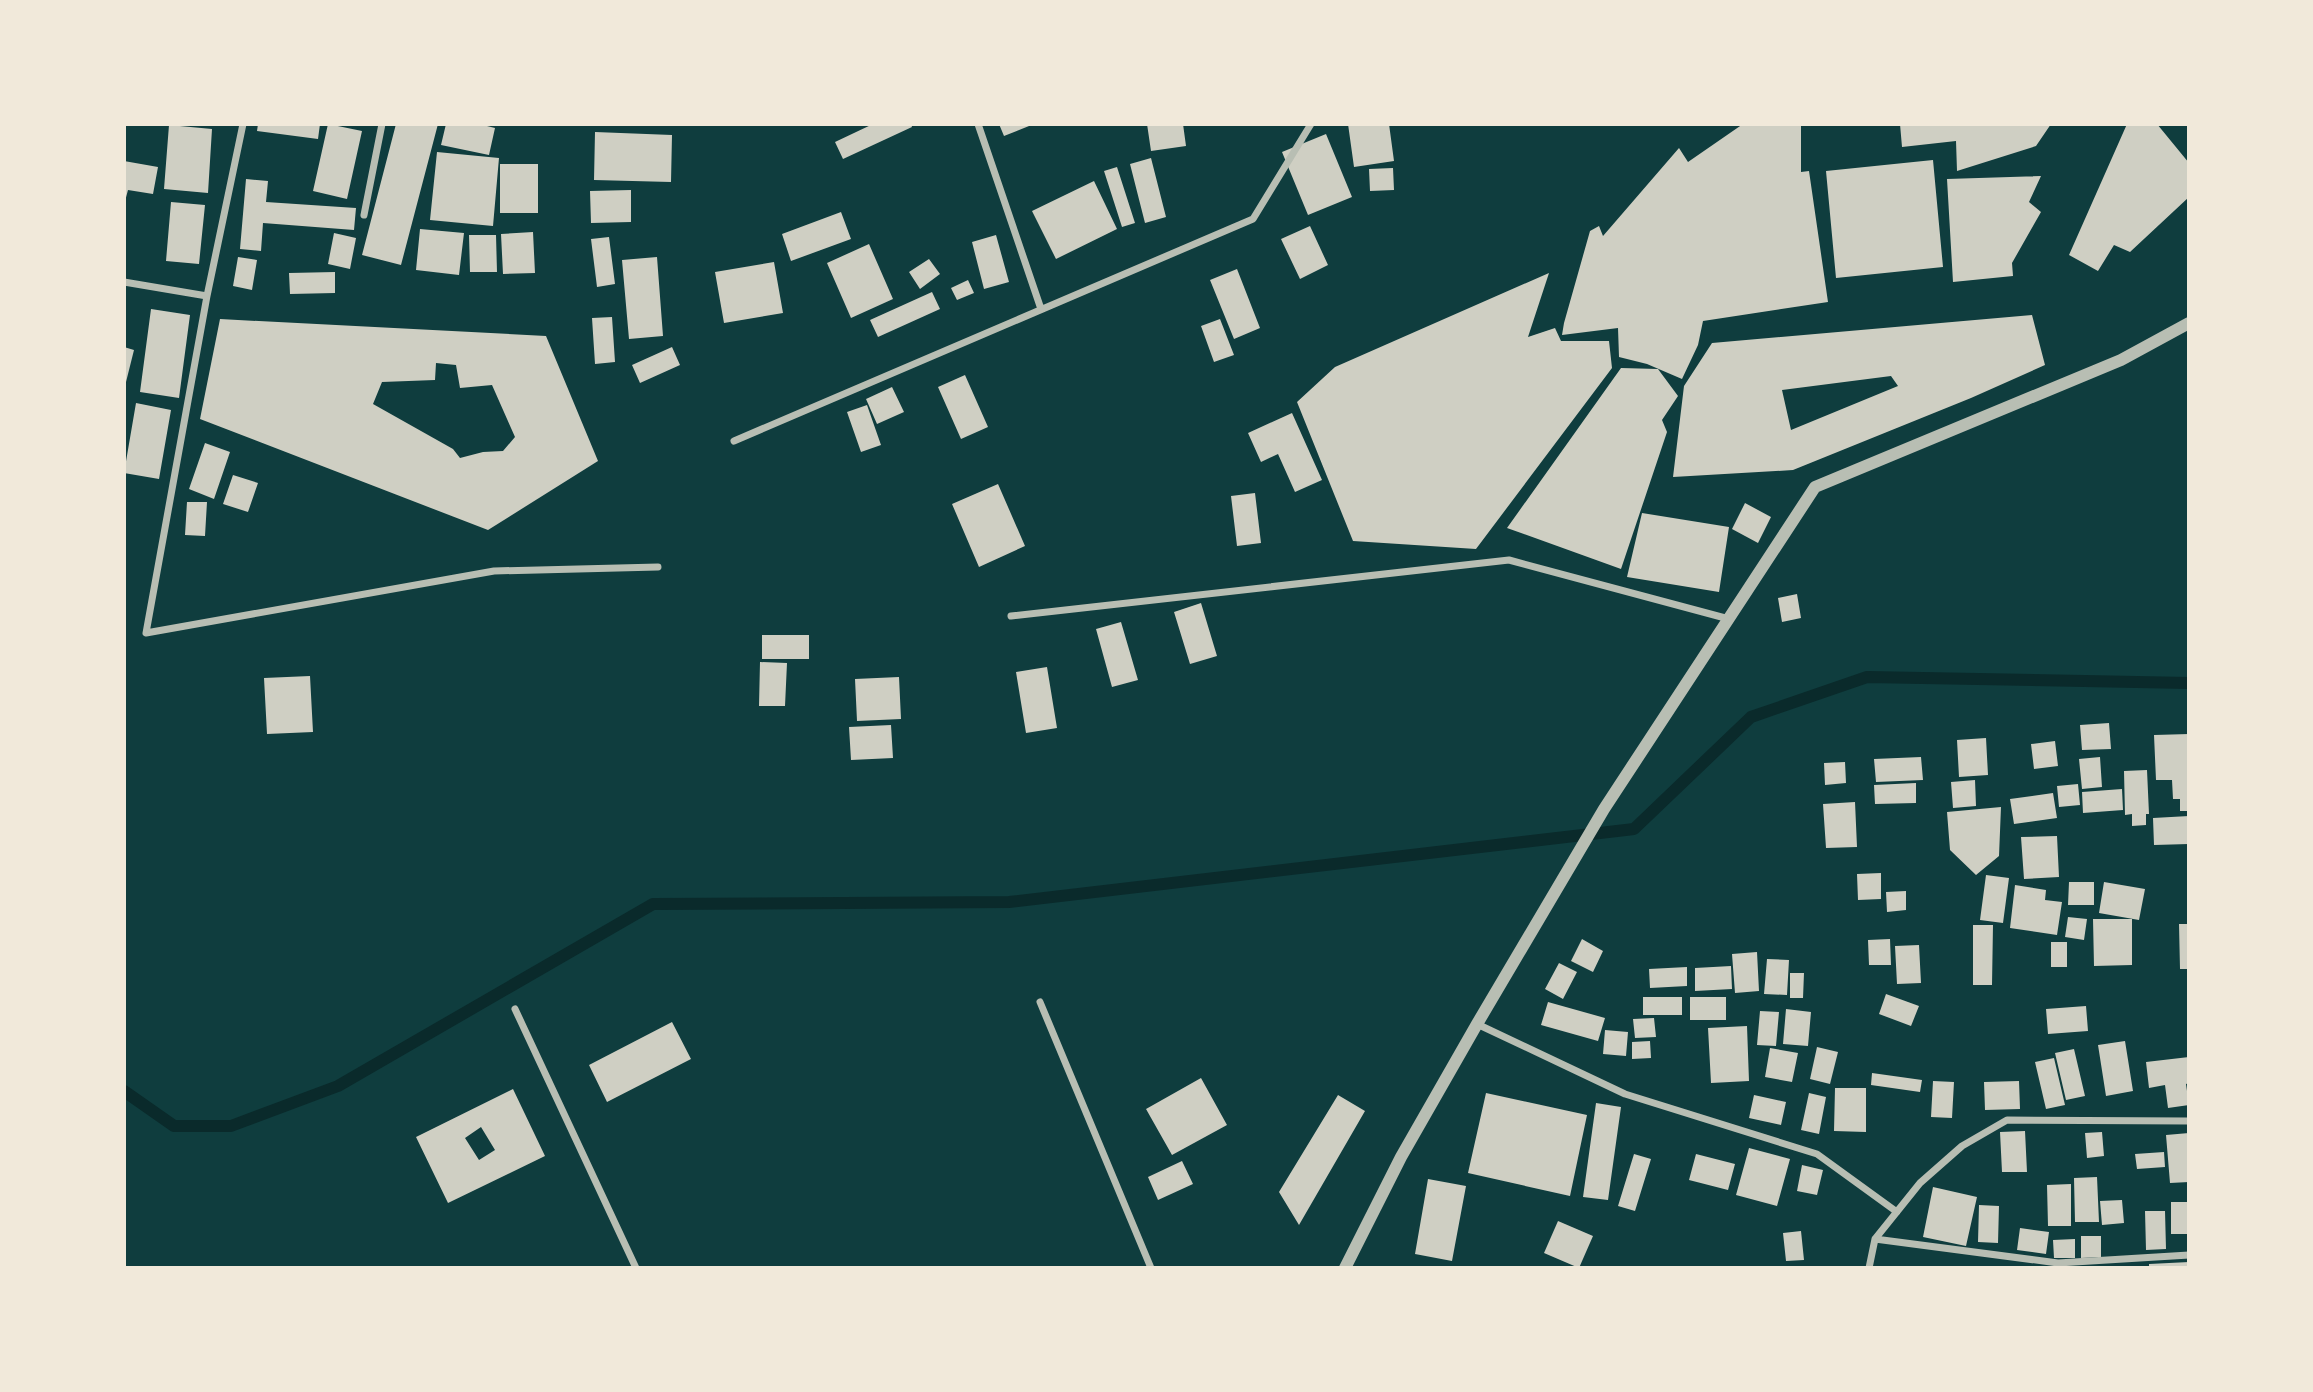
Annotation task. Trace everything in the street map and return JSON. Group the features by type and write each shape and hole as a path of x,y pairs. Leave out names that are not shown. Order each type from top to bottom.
{"street":[{"path":"243,124 207,296 146,633 494,571 658,567"},
{"path":"364,215 382,124"},
{"path":"978,124 1041,309"},
{"path":"734,440 1253,219 1311,124"},
{"path":"124,282 207,296"},
{"path":"1345,1268 1401,1157 1476,1024 1604,809 1815,487 2121,360 2189,323"},
{"path":"1011,616 1509,560 1729,619"},
{"path":"1040,1002 1151,1268"},
{"path":"515,1009 636,1268"},
{"path":"1476,1024 1625,1094 1816,1154 1897,1212"},
{"path":"1869,1268 1875,1239 1920,1183 1962,1146 2007,1120 2189,1121"},
{"path":"1875,1239 2058,1263 2189,1255"}],"building":[{"path":"258,124 320,124 318,139 257,131"},
{"path":"328,124 362,131 347,199 313,191"},
{"path":"396,124 438,124 401,265 362,255"},
{"path":"446,124 479,124 495,128 489,155 441,145"},
{"path":"873,124 911,124 912,127 843,159 835,142"},
{"path":"999,124 1034,124 1004,136"},
{"path":"1147,124 1183,124 1186,146 1151,151"},
{"path":"1348,124 1389,124 1394,161 1354,167"},
{"path":"1743,124 1801,124 1801,172 1809,171 1828,302 1703,321 1698,345 1682,379 1647,364 1619,357 1618,328 1562,335 1590,231 1599,226 1603,236 1679,148 1688,162"},
{"path":"1900,124 2051,124 2036,146 1957,171 1956,141 1902,147"},
{"path":"2127,124 2157,124 2189,163 2189,197 2130,252 2114,245 2098,271 2069,255"},
{"path":"169,125 212,129 208,193 164,189"},
{"path":"595,132 672,135 671,182 594,180"},
{"path":"1326,134 1352,197 1308,215 1282,152"},
{"path":"437,152 499,158 493,226 430,220"},
{"path":"1151,158 1166,217 1145,223 1130,164"},
{"path":"1933,160 1943,267 1836,278 1826,171"},
{"path":"124,161 158,167 153,194 128,190 124,205"},
{"path":"500,164 538,164 538,213 500,213"},
{"path":"1117,167 1135,223 1122,227 1104,171"},
{"path":"1393,168 1394,190 1370,191 1369,169"},
{"path":"2041,176 2029,202 2041,212 2012,263 2013,276 1953,282 1947,179"},
{"path":"246,179 268,181 266,202 356,208 354,230 263,223 261,251 240,249"},
{"path":"1094,181 1117,229 1056,259 1032,211"},
{"path":"631,190 631,222 591,223 590,191"},
{"path":"171,202 205,205 199,264 166,261"},
{"path":"841,212 851,239 791,261 782,234"},
{"path":"1310,226 1328,265 1300,279 1281,239"},
{"path":"420,229 464,233 459,275 416,270"},
{"path":"533,232 535,273 503,274 501,234"},
{"path":"334,233 356,238 350,269 328,264"},
{"path":"469,235 496,235 497,272 470,272"},
{"path":"996,235 1009,282 984,289 972,242"},
{"path":"609,237 615,284 597,287 591,239"},
{"path":"869,244 893,299 851,318 827,263"},
{"path":"238,257 257,260 252,290 233,286"},
{"path":"657,257 663,336 629,339 622,260"},
{"path":"929,259 940,274 920,289 909,272"},
{"path":"774,262 783,313 724,323 715,272"},
{"path":"1237,269 1260,328 1234,339 1210,280"},
{"path":"335,272 335,293 290,294 289,273"},
{"path":"1549,273 1528,337 1555,328 1561,341 1609,341 1612,368 1476,549 1353,541 1297,402 1335,367"},
{"path":"968,280 974,293 957,300 951,288"},
{"path":"932,292 940,309 878,337 870,320"},
{"path":"151,309 190,315 179,398 140,392"},
{"path":"2032,315 2045,365 1793,470 1673,477 1684,386 1712,343","holes":["1891,376 1898,386 1791,430 1782,390"]},
{"path":"612,317 615,362 595,364 592,318"},
{"path":"220,319 546,336 598,461 488,530 200,419","holes":["436,363 456,365 460,388 492,385 515,437 503,451 483,452 460,458 453,449 373,404 382,382 435,380"]},
{"path":"1220,319 1234,355 1214,362 1201,326"},
{"path":"124,347 134,350 125,386 124,386"},
{"path":"672,347 680,365 640,383 632,365"},
{"path":"1621,368 1658,369 1678,396 1662,420 1667,432 1621,569 1507,528"},
{"path":"965,375 988,427 961,439 938,387"},
{"path":"892,387 904,412 877,424 866,399"},
{"path":"136,403 171,410 159,479 124,473"},
{"path":"867,405 881,445 861,452 847,412"},
{"path":"1292,413 1322,480 1295,492 1278,454 1261,462 1248,433"},
{"path":"205,443 230,452 214,499 189,489"},
{"path":"233,475 258,483 248,512 223,504"},
{"path":"998,484 1025,546 979,567 952,504"},
{"path":"1255,493 1261,543 1237,546 1231,496"},
{"path":"187,502 207,502 205,536 185,535"},
{"path":"1745,503 1771,517 1758,543 1732,529"},
{"path":"1642,513 1729,527 1719,592 1627,577"},
{"path":"1797,594 1801,618 1782,622 1778,598"},
{"path":"1201,603 1217,656 1190,664 1174,612"},
{"path":"1121,622 1138,680 1112,687 1096,629"},
{"path":"762,635 809,635 809,659 762,659"},
{"path":"760,662 787,663 785,706 759,706"},
{"path":"1047,667 1057,728 1026,733 1016,672"},
{"path":"310,676 313,732 267,734 264,678"},
{"path":"899,677 901,719 857,721 855,679"},
{"path":"2109,723 2111,749 2082,750 2080,725"},
{"path":"891,725 893,758 851,760 849,727"},
{"path":"2189,734 2189,811 2180,811 2180,799 2173,799 2172,780 2156,780 2154,735"},
{"path":"1986,738 1988,775 1959,777 1957,740"},
{"path":"2055,741 2058,766 2034,769 2031,744"},
{"path":"1921,757 1923,780 1876,782 1874,759"},
{"path":"2100,757 2102,787 2082,789 2079,759"},
{"path":"1845,762 1846,783 1825,785 1824,763"},
{"path":"2147,770 2149,814 2146,814 2146,825 2132,826 2132,814 2125,815 2124,771"},
{"path":"1975,780 1976,806 1953,808 1951,782"},
{"path":"1916,783 1916,803 1875,804 1874,785"},
{"path":"2078,784 2080,805 2059,807 2057,786"},
{"path":"2122,789 2123,810 2083,813 2082,792"},
{"path":"2053,793 2057,818 2014,824 2010,799"},
{"path":"1855,802 1857,847 1826,848 1823,804"},
{"path":"2001,807 1999,856 1976,875 1950,850 1947,812"},
{"path":"2189,816 2189,844 2154,845 2153,818"},
{"path":"2057,836 2059,877 2024,879 2021,837"},
{"path":"1881,873 1881,899 1858,900 1857,874"},
{"path":"1986,875 2009,878 2003,923 1980,920"},
{"path":"2069,882 2094,882 2094,905 2068,905"},
{"path":"2104,882 2145,889 2139,920 2099,913"},
{"path":"2015,885 2046,890 2045,900 2062,902 2057,935 2010,928"},
{"path":"1906,891 1906,910 1887,912 1886,892"},
{"path":"2068,917 2087,919 2084,940 2065,937"},
{"path":"2093,919 2132,919 2132,965 2094,966"},
{"path":"2179,924 2189,924 2189,969 2180,969"},
{"path":"1973,925 1993,925 1992,985 1973,985"},
{"path":"1582,939 1603,951 1593,972 1571,961"},
{"path":"1890,939 1891,965 1869,965 1868,940"},
{"path":"2051,942 2067,942 2067,967 2051,967"},
{"path":"1919,945 1921,983 1897,984 1895,946"},
{"path":"1757,952 1759,991 1735,993 1732,954"},
{"path":"1767,959 1789,960 1787,995 1764,994"},
{"path":"1559,963 1577,972 1563,999 1545,989"},
{"path":"1731,966 1732,989 1695,991 1695,968"},
{"path":"1687,967 1687,986 1650,988 1649,969"},
{"path":"1790,973 1804,973 1803,998 1790,998"},
{"path":"1886,994 1919,1006 1911,1026 1879,1014"},
{"path":"1643,997 1682,997 1682,1015 1643,1015"},
{"path":"1690,997 1726,997 1726,1020 1690,1020"},
{"path":"1548,1002 1605,1018 1598,1041 1541,1025"},
{"path":"2086,1006 2088,1031 2048,1034 2046,1009"},
{"path":"1786,1009 1811,1012 1808,1046 1783,1044"},
{"path":"1760,1011 1779,1012 1776,1046 1757,1045"},
{"path":"1654,1018 1656,1037 1635,1038 1633,1019"},
{"path":"672,1022 691,1059 607,1102 589,1065"},
{"path":"1747,1026 1749,1081 1711,1083 1708,1028"},
{"path":"1605,1030 1628,1032 1626,1056 1603,1054"},
{"path":"1650,1041 1651,1058 1632,1059 1632,1042"},
{"path":"2125,1041 2133,1091 2106,1096 2098,1045"},
{"path":"1817,1047 1838,1052 1830,1084 1810,1079"},
{"path":"1770,1048 1798,1053 1792,1082 1765,1077"},
{"path":"2074,1049 2085,1096 2066,1100 2055,1053"},
{"path":"2189,1057 2189,1083 2186,1084 2189,1105 2168,1108 2165,1085 2149,1088 2146,1062"},
{"path":"2054,1058 2065,1105 2046,1109 2035,1062"},
{"path":"1872,1073 1922,1080 1920,1092 1871,1085"},
{"path":"1201,1078 1227,1125 1172,1155 1146,1109"},
{"path":"1933,1081 1954,1082 1952,1118 1931,1117"},
{"path":"2019,1081 2020,1109 1985,1110 1984,1082"},
{"path":"1835,1088 1866,1088 1866,1132 1834,1131"},
{"path":"513,1089 545,1156 448,1203 416,1137","holes":["481,1127 495,1150 479,1160 465,1138"]},
{"path":"1486,1093 1587,1115 1570,1196 1468,1173"},
{"path":"1809,1093 1826,1097 1819,1134 1801,1130"},
{"path":"1338,1095 1365,1111 1299,1225 1279,1192"},
{"path":"1754,1095 1786,1102 1781,1125 1749,1118"},
{"path":"1596,1103 1621,1107 1608,1200 1583,1197"},
{"path":"2025,1131 2027,1172 2002,1172 2000,1132"},
{"path":"2102,1132 2104,1156 2087,1158 2085,1133"},
{"path":"2189,1133 2189,1182 2170,1183 2166,1135"},
{"path":"1749,1148 1790,1159 1777,1206 1736,1195"},
{"path":"2164,1152 2165,1167 2137,1169 2135,1154"},
{"path":"1634,1154 1651,1159 1635,1211 1618,1206"},
{"path":"1696,1154 1735,1164 1728,1190 1689,1180"},
{"path":"1182,1161 1193,1184 1158,1200 1148,1177"},
{"path":"1802,1165 1823,1170 1817,1195 1797,1191"},
{"path":"2097,1177 2099,1222 2075,1222 2074,1178"},
{"path":"1428,1179 1466,1186 1452,1261 1415,1254"},
{"path":"2071,1184 2071,1226 2048,1226 2047,1185"},
{"path":"1933,1187 1977,1197 1966,1246 1923,1237"},
{"path":"2122,1200 2124,1223 2102,1225 2100,1201"},
{"path":"2171,1202 2189,1202 2189,1234 2171,1234"},
{"path":"1979,1205 1999,1206 1998,1243 1978,1242"},
{"path":"2145,1211 2165,1211 2166,1249 2146,1250"},
{"path":"1558,1221 1593,1236 1579,1268 1544,1253"},
{"path":"2020,1228 2049,1232 2046,1254 2017,1250"},
{"path":"1801,1231 1804,1260 1786,1261 1783,1233"},
{"path":"2081,1236 2101,1236 2101,1257 2081,1258"},
{"path":"2075,1239 2075,1258 2054,1258 2053,1240"},
{"path":"2189,1262 2189,1268 2149,1268 2149,1264"}],"waterway":[{"path":"124,1091 174,1126 231,1126 338,1086 653,904 1009,902 1634,829 1751,717 1867,677 2189,683"}]}
